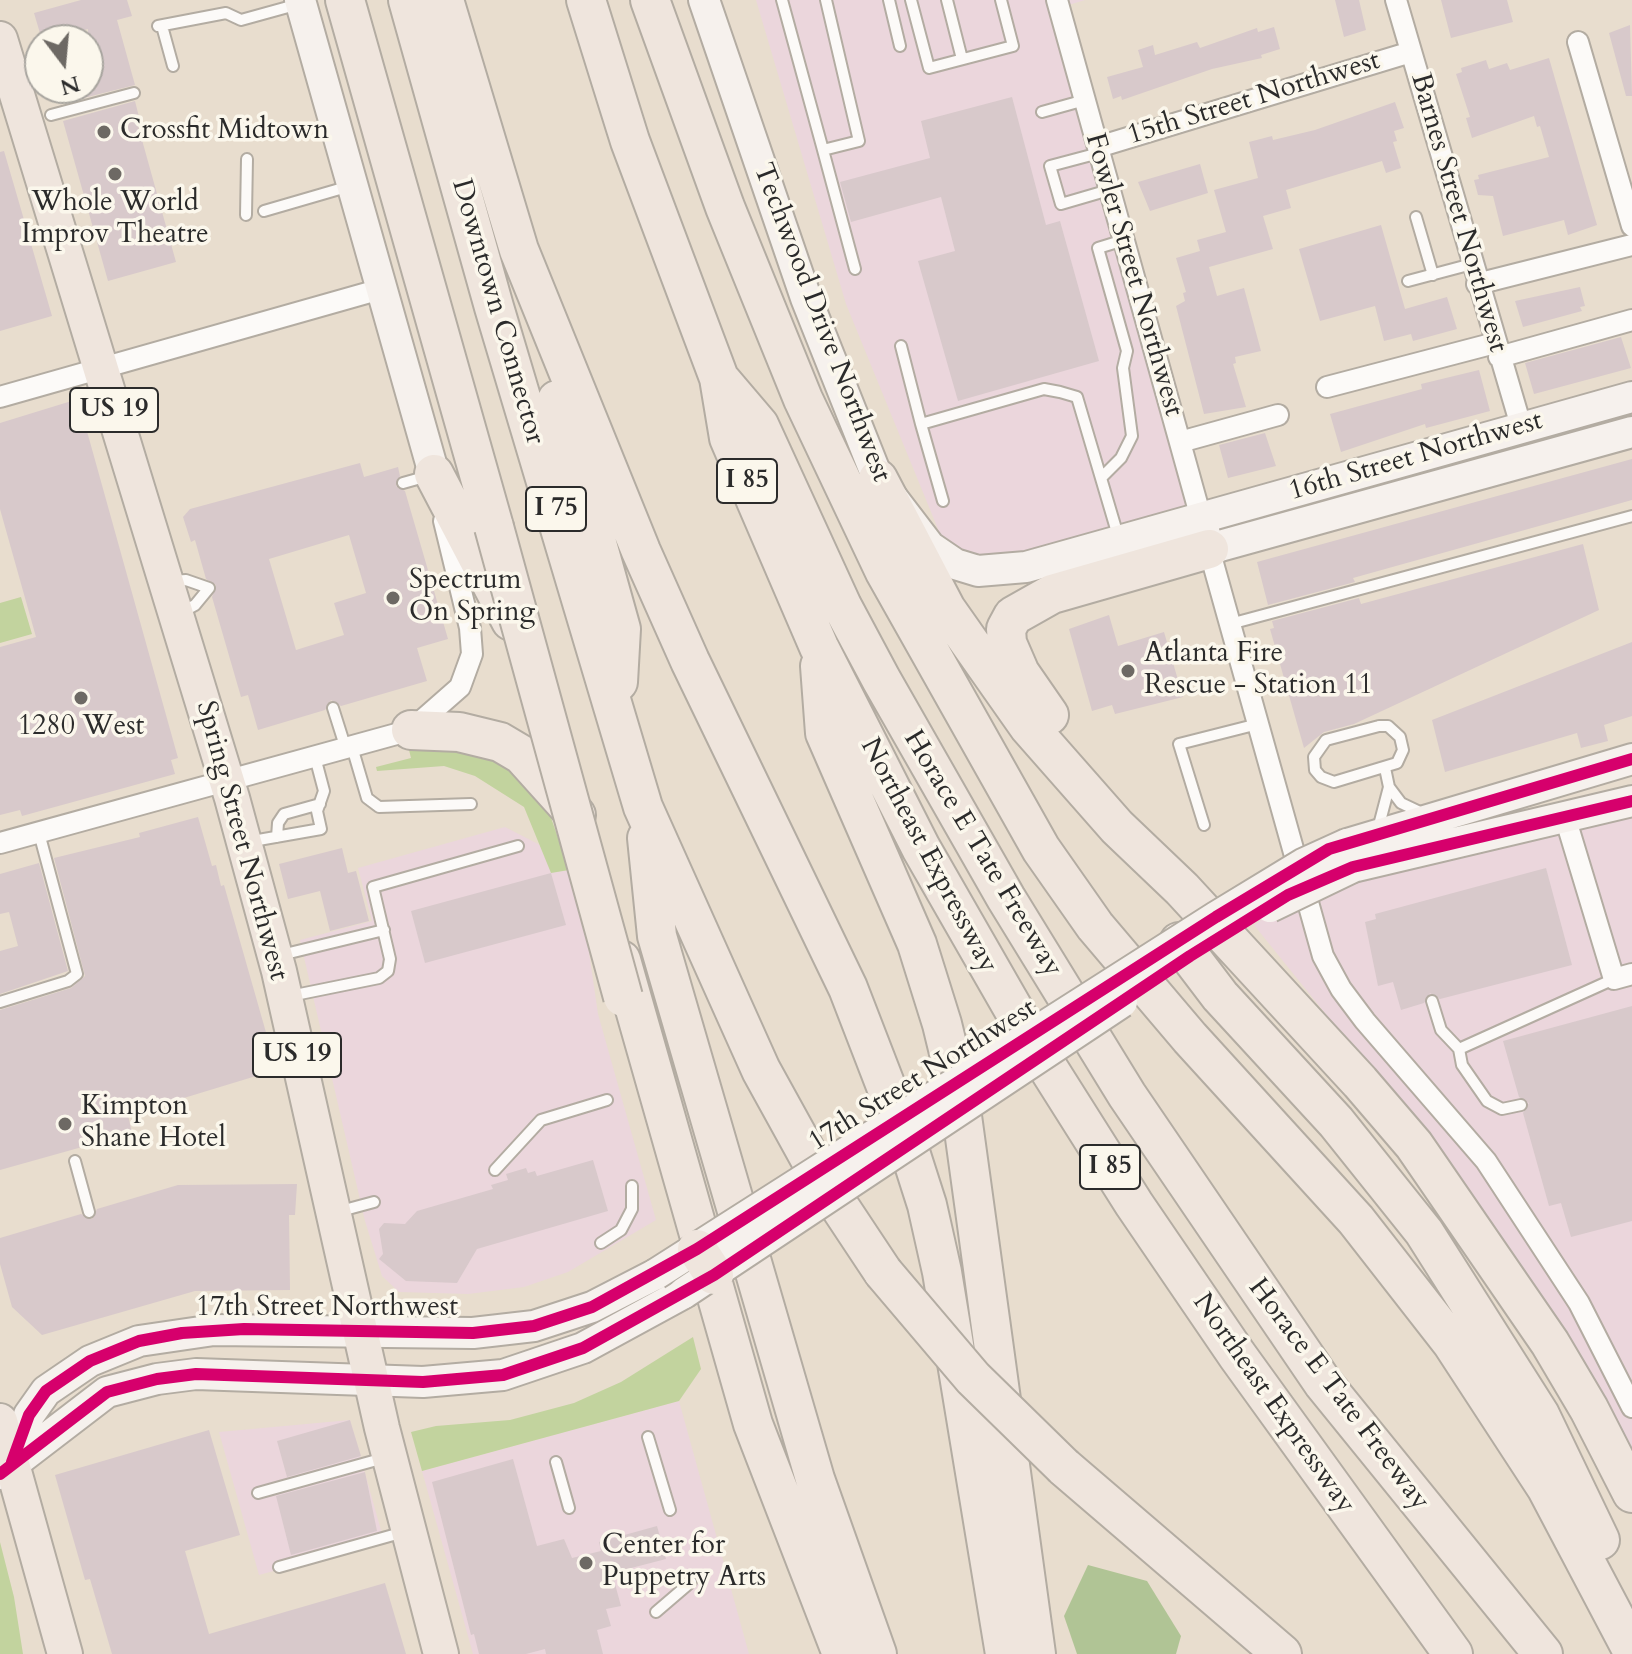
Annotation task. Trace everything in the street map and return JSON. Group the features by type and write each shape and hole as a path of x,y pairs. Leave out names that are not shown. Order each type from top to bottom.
{"highway":[{"path":"345,0 575,815 679,1206 706,1262"},
{"name":"Downtown Connector","path":"408,0 494,307 617,711 643,807"},
{"path":"444,0 519,250 641,551 690,661 848,988 904,1133 927,1205 942,1272 1005,1654"},
{"path":"586,0 630,141 719,378"},
{"path":"650,0 725,207 803,399 885,572 1041,849 1095,926 1190,1038 1356,1220 1452,1343 1546,1487 1632,1650"},
{"path":"519,250 527,299 621,629 617,711"},
{"name":"Northeast Expressway","path":"719,378 729,438 819,647 921,848 1083,1125 1237,1355 1453,1654"},
{"name":"Horace E Tate Freeway","path":"719,378 759,425 842,606 887,692 1006,898 1127,1095 1323,1383 1543,1654"},
{"path":"418,479 493,585 547,701 753,1424 842,1654"},
{"path":"878,479 943,652 992,762"},
{"path":"878,479 940,598 995,684 1117,827 1182,889 1414,1145 1550,1343 1589,1409 1632,1493"},
{"path":"1182,889 1031,691 1007,643 1006,629 1013,616 1030,604 1115,557 1205,534"},
{"path":"819,647 825,733 917,944 942,1024 959,1094 1036,1654"},
{"path":"411,730 469,733 500,742 522,755 583,823"},
{"path":"643,807 761,1070 820,1177 883,1272 973,1378 1064,1467 1282,1654"},
{"name":"I 75","path":"643,807 657,936 815,1479 877,1654"},
{"path":"1184,949 1220,996 1336,1122 1424,1232 1540,1415 1583,1503 1632,1620"}],"main road":[{"name":"Techwood Drive Northwest","path":"704,0 806,298 878,479 930,547 967,568 978,571 1115,557"},
{"path":"300,2 381,289 418,479"},
{"name":"Spring Street Northwest","path":"0,39 28,113 101,369 227,781 260,840 275,958 389,1457 441,1654"},
{"name":"16th Street Northwest","path":"1205,534 1521,426 1632,397"},
{"name":"16th Street Northwest","path":"1205,534 1632,432"},
{"name":"17th Street Northwest","path":"6,1468 107,1392 157,1379 196,1374 423,1382 503,1375 583,1348 673,1300 706,1262 1184,949 1288,895 1375,835 1632,759"},
{"name":"17th Street Northwest","path":"1350,855 1565,817 1632,801"},
{"name":"17th Street Northwest","path":"6,1468 29,1415 46,1391 90,1361 127,1345 159,1336 214,1330 473,1333 534,1326 592,1307 656,1274 706,1262"},
{"path":"0,1421 6,1468 65,1654"}],"street":[{"name":"Fowler Street Northwest","path":"1057,0 1323,956 1341,989 1486,1161 1579,1303 1632,1407"},
{"name":"Barnes Street Northwest","path":"1396,0 1521,426"},
{"path":"1578,42 1632,226"},
{"name":"15th Street Northwest","path":"1098,150 1411,52"},
{"path":"1474,274 1632,245"},
{"path":"0,397 381,289"},
{"path":"1327,387 1632,320"},
{"path":"1180,442 1278,415"},
{"path":"2,838 39,833 411,730 460,687 472,654 470,628 418,479"},
{"path":"1565,817 1623,977"}],"lane":[{"path":"782,0 855,269"},
{"path":"823,150 859,141 826,0"},
{"path":"889,0 900,46"},
{"path":"911,0 929,68 1013,46 1001,0"},
{"path":"947,0 962,59"},
{"path":"173,66 160,26 226,13 241,20 300,2"},
{"path":"28,113 134,93"},
{"path":"1042,112 1085,100"},
{"path":"1098,150 1050,166 1061,204 1109,190"},
{"path":"246,215 247,159"},
{"path":"264,211 352,186"},
{"path":"1416,217 1433,275"},
{"path":"1101,478 1121,458 1132,436 1123,368 1127,351 1098,248 1124,240"},
{"path":"1408,281 1433,275 1474,274"},
{"path":"901,346 943,501"},
{"path":"921,424 1044,389 1077,397 1101,478 1115,557"},
{"path":"1230,624 1632,516"},
{"path":"333,708 367,798 379,807 471,804"},
{"path":"1204,825 1179,744 1258,724"},
{"path":"1388,726 1400,737 1403,750 1397,763 1385,768 1329,782 1315,770 1314,757 1326,740 1388,726"},
{"path":"260,840 321,829 317,811 324,791 315,757"},
{"path":"1375,835 1383,820 1389,787 1385,768"},
{"path":"1389,787 1401,803 1431,817"},
{"path":"260,840 284,814 320,804"},
{"path":"0,1002 68,981 77,974 39,833"},
{"path":"284,998 379,978 388,971 390,959 373,887 518,846"},
{"path":"275,958 384,930"},
{"path":"1459,1049 1623,977"},
{"path":"1432,1001 1441,1030 1459,1049 1462,1065 1487,1101 1502,1109 1521,1105"},
{"path":"495,1170 541,1120 607,1100"},
{"path":"75,1161 89,1212"},
{"path":"601,1243 621,1230 632,1209 632,1186"},
{"path":"332,1213 374,1202"},
{"path":"648,1437 670,1510"},
{"path":"258,1493 389,1457"},
{"path":"556,1462 569,1508"},
{"path":"279,1567 408,1531"},
{"path":"656,1612 691,1582"}],"shaded area":[{"path":"756,0 1085,0 1059,8 1203,511 958,578 846,304"},
{"path":"1632,785 1632,1462 1428,1141 1254,925 1303,891 1584,797"},
{"path":"505,827 540,845 551,872 569,870 586,932 598,1014 656,1220 568,1272 524,1287 468,1294 399,1292 382,1276 365,1221 300,940 372,921 358,868"},
{"name":"Center for Puppetry Arts","path":"679,1401 749,1654 473,1654 422,1471"},
{"path":"350,1420 384,1541 259,1575 219,1432"}],"green space":[{"path":"21,597 32,634 0,643 0,603"},
{"path":"429,745 494,754 546,803 569,870 551,873 524,807 475,776 444,766 377,771 376,767 411,758 409,750"},
{"path":"693,1337 701,1369 679,1401 422,1471 411,1432 436,1426 510,1420 574,1403 621,1382"},
{"path":"0,1542 14,1597 23,1654 0,1654"},
{"path":"1088,1565 1147,1581 1181,1636 1176,1654 1077,1654 1064,1616"}],"building":[{"path":"81,0 127,0 132,16 117,20 135,85 104,93 104,24 37,24 34,13"},
{"path":"1335,0 1359,0 1366,30 1344,37"},
{"path":"1441,0 1507,0 1513,22 1451,38"},
{"path":"1630,25 1632,96 1626,96 1609,33"},
{"path":"1274,27 1280,49 1261,55 1262,58 1212,69 1122,100 1121,96 1113,99 1107,77 1143,67 1138,50 1153,45 1155,55 1197,42 1200,48 1257,28 1258,32"},
{"path":"1549,58 1597,225 1568,235 1564,220 1503,236 1493,196 1478,195 1474,180 1479,179 1478,175 1549,157 1534,116 1472,138 1466,118 1470,117 1456,74 1462,72 1461,68 1486,60 1489,69 1507,63 1510,70"},
{"path":"1012,97 1046,225 1060,221 1099,361 958,401 918,261 955,251 941,197 851,222 840,182 930,158 921,121"},
{"path":"135,101 140,121 137,122 176,262 108,281 63,121"},
{"path":"1395,102 1404,128 1394,131 1397,141 1393,142 1401,168 1386,173 1382,161 1286,190 1291,208 1263,216 1273,249 1209,267 1217,296 1244,288 1261,351 1235,357 1236,363 1233,364 1246,407 1204,414 1176,306 1185,301 1183,293 1186,292 1176,258 1200,251 1197,240 1226,232 1214,190 1258,178 1249,142 1315,130"},
{"path":"4,151 52,316 0,331 0,152"},
{"path":"1200,164 1208,193 1150,211 1138,182"},
{"path":"1381,225 1405,309 1447,297 1457,329 1413,341 1411,334 1384,341 1375,306 1320,321 1299,249"},
{"path":"1580,287 1585,306 1580,307 1582,311 1523,327 1515,301"},
{"path":"1621,337 1631,368 1534,394 1525,363"},
{"path":"1479,370 1490,411 1426,428 1425,424 1341,452 1330,414 1422,389 1421,384"},
{"path":"78,399 178,758 171,760 175,774 22,816 20,810 0,815 0,647 36,637 0,509 0,423"},
{"path":"1265,433 1276,466 1228,478 1219,445"},
{"path":"1632,459 1632,500 1268,605 1257,562"},
{"name":"Spectrum On Spring","path":"360,463 364,477 398,467 400,476 396,486 405,491 448,639 417,648 427,681 341,706 331,700 325,710 258,730 248,695 241,697 212,597 216,585 206,579 195,540 191,542 183,517 190,509","holes":["349,535 366,593 334,603 344,635 296,650 269,559"]},
{"path":"1583,544 1599,610 1354,724 1324,732 1304,748 1270,629 1274,628 1272,621 1359,598 1361,604"},
{"name":"Atlanta Fire Rescue - Station 11","path":"1109,615 1118,646 1164,632 1183,697 1115,714 1112,705 1092,711 1069,629"},
{"path":"1632,642 1632,716 1604,725 1608,741 1581,748 1577,733 1445,772 1432,720"},
{"path":"198,817 212,866 216,865 221,886 224,885 273,1057 263,1059 266,1073 128,1115 132,1133 0,1170 0,1010 71,988 85,976 54,858 140,837 139,833"},
{"path":"342,848 348,873 356,871 369,921 330,931 320,891 288,899 279,864"},
{"path":"39,863 68,971 0,994 0,951 18,946 9,912 0,914 0,874"},
{"path":"1546,868 1572,965 1440,999 1430,993 1424,1003 1401,1010 1393,982 1378,986 1365,922 1376,919 1375,914"},
{"path":"551,873 566,925 425,963 411,911"},
{"path":"1632,1006 1632,1221 1571,1237 1561,1203 1549,1206 1523,1113 1529,1103 1519,1097 1503,1041"},
{"path":"593,1160 608,1211 477,1249 457,1283 406,1281 379,1259 383,1254 379,1229 384,1223 405,1224 417,1211 493,1189 491,1185 508,1180 506,1174 526,1168 528,1173 535,1171 537,1176"},
{"path":"297,1184 295,1215 289,1215 290,1290 195,1291 42,1335 12,1307 0,1264 0,1238 81,1214 92,1219 97,1209 178,1185"},
{"path":"350,1420 361,1456 287,1477 277,1441"},
{"path":"209,1430 240,1535 185,1551 209,1634 385,1583 406,1654 112,1654 90,1579 85,1580 55,1475"},
{"path":"513,1459 537,1546 564,1539 572,1558 601,1551 599,1542 657,1526 666,1559 612,1573 621,1606 606,1609 611,1626 597,1630 603,1654 546,1654 545,1649 526,1654 479,1654 474,1634 471,1635 432,1482"},
{"path":"365,1472 377,1531 291,1555 276,1496"}],"cycle path":[{"path":"12,1462 29,1415 46,1391 90,1361 139,1341 182,1333 244,1329 473,1333 534,1326 592,1307 697,1249 1216,917 1329,849 1632,759"},
{"path":"0,1474 107,1392 157,1379 196,1374 423,1382 503,1375 583,1348 714,1275 1190,956 1288,895 1353,867 1632,801"}],"place":[{"name":"Crossfit Midtown","path":"104,132"},
{"name":"Whole World Improv Theatre","path":"115,174"},
{"name":"Spectrum On Spring","path":"393,598"},
{"name":"Atlanta Fire Rescue - Station 11","path":"1128,671"},
{"name":"1280 West","path":"81,698"},
{"name":"Kimpton Shane Hotel","path":"65,1124"},
{"name":"Center for Puppetry Arts","path":"586,1563"}]}
